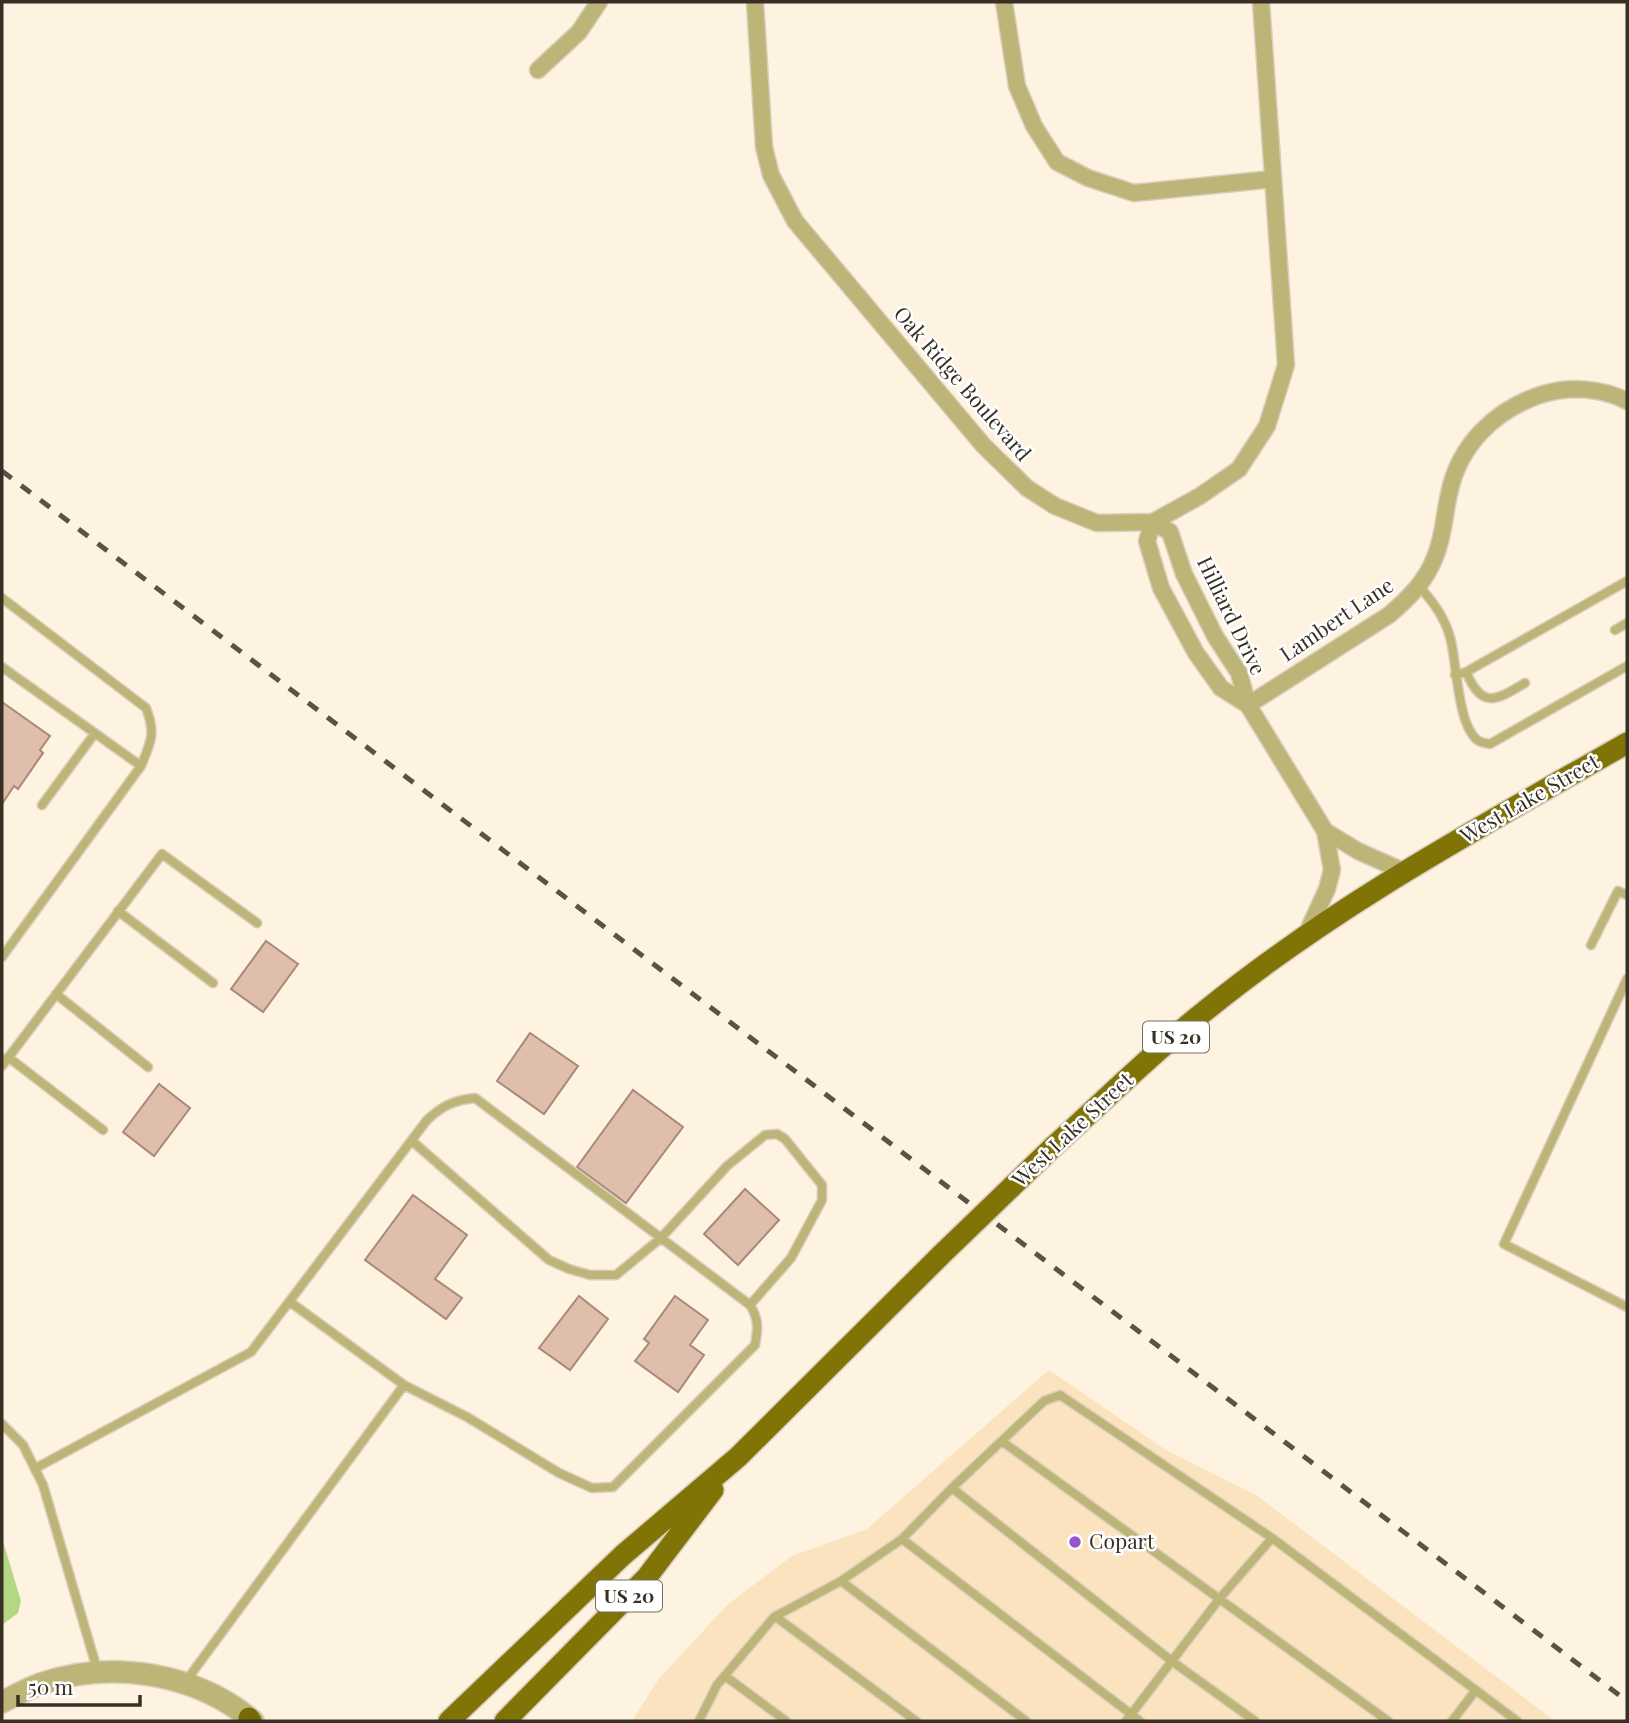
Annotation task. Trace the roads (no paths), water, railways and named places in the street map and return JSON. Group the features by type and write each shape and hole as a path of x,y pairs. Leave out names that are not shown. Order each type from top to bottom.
{"highway":[{"name":"West Lake Street","path":"449,1721 623,1555 738,1457 1054,1146 1204,1011 1370,892 1627,743"},
{"name":"West Lake Street","path":"505,1721 647,1577 738,1457"}],"street":[{"path":"538,70 579,32 599,2"},
{"name":"Oak Ridge Boulevard","path":"755,2 764,147 771,176 795,221 983,445 1027,488 1055,506 1097,523 1153,522 1200,496 1239,469 1267,426 1286,365 1261,2"},
{"path":"1004,2 1017,86 1034,126 1057,162 1088,178 1134,193 1273,179"},
{"name":"Lambert Lane","path":"1248,705 1389,615 1419,586 1435,557 1444,532 1455,472 1479,432 1500,414 1524,400 1574,388 1600,391 1627,401"},
{"name":"Hilliard Drive","path":"1248,705 1221,688 1196,653 1166,599 1147,541 1153,522 1170,532 1184,574 1215,636 1239,673 1248,705 1325,831 1332,870 1327,889 1306,937"},
{"name":"Hilliard Drive","path":"1325,831 1358,851 1405,872"},
{"path":"2,1702 40,1684 98,1674 134,1672 184,1683 222,1700 251,1720"}],"lane":[{"path":"1455,675 1627,581"},
{"path":"1419,586 1439,608 1443,618 1451,639 1455,675 1471,733 1479,742 1490,744 1627,666"},
{"path":"2,598 145,708 152,723 152,738 141,765 2,957"},
{"path":"1615,630 1627,622"},
{"path":"2,667 141,765"},
{"path":"1466,671 1475,690 1483,697 1492,699 1525,683"},
{"path":"42,804 95,733"},
{"path":"2,1066 162,854 257,923"},
{"path":"1591,945 1618,891 1627,895"},
{"path":"118,911 212,983"},
{"path":"1627,978 1504,1244 1627,1307"},
{"path":"56,994 148,1067"},
{"path":"8,1057 103,1130"},
{"path":"36,1468 251,1352 427,1120 443,1106 460,1099 475,1098 750,1305 757,1316 758,1332 755,1345 613,1487 592,1488 559,1473 467,1417 404,1385 290,1302"},
{"path":"412,1141 549,1260 590,1275 615,1275 661,1238 727,1166 765,1135 777,1134 785,1139 822,1185 822,1200 791,1258 750,1305"},
{"path":"184,1683 404,1385"},
{"path":"699,1721 717,1685 776,1617 841,1581 902,1539 1044,1401 1060,1395 1272,1538 1517,1721"},
{"path":"2,1424 23,1445 36,1468 54,1515 98,1674"},
{"path":"1003,1442 1388,1721"},
{"path":"952,1488 1173,1662 1255,1721"},
{"path":"1128,1718 1220,1598 1272,1538"},
{"path":"902,1539 1128,1718 1140,1721"},
{"path":"841,1581 1026,1721"},
{"path":"776,1617 916,1721"},
{"path":"725,1676 786,1721"},
{"path":"1452,1721 1476,1690"}],"railway":[{"path":"2,471 1627,1701"}],"place":[{"name":"Copart","path":"1075,1542"}]}
